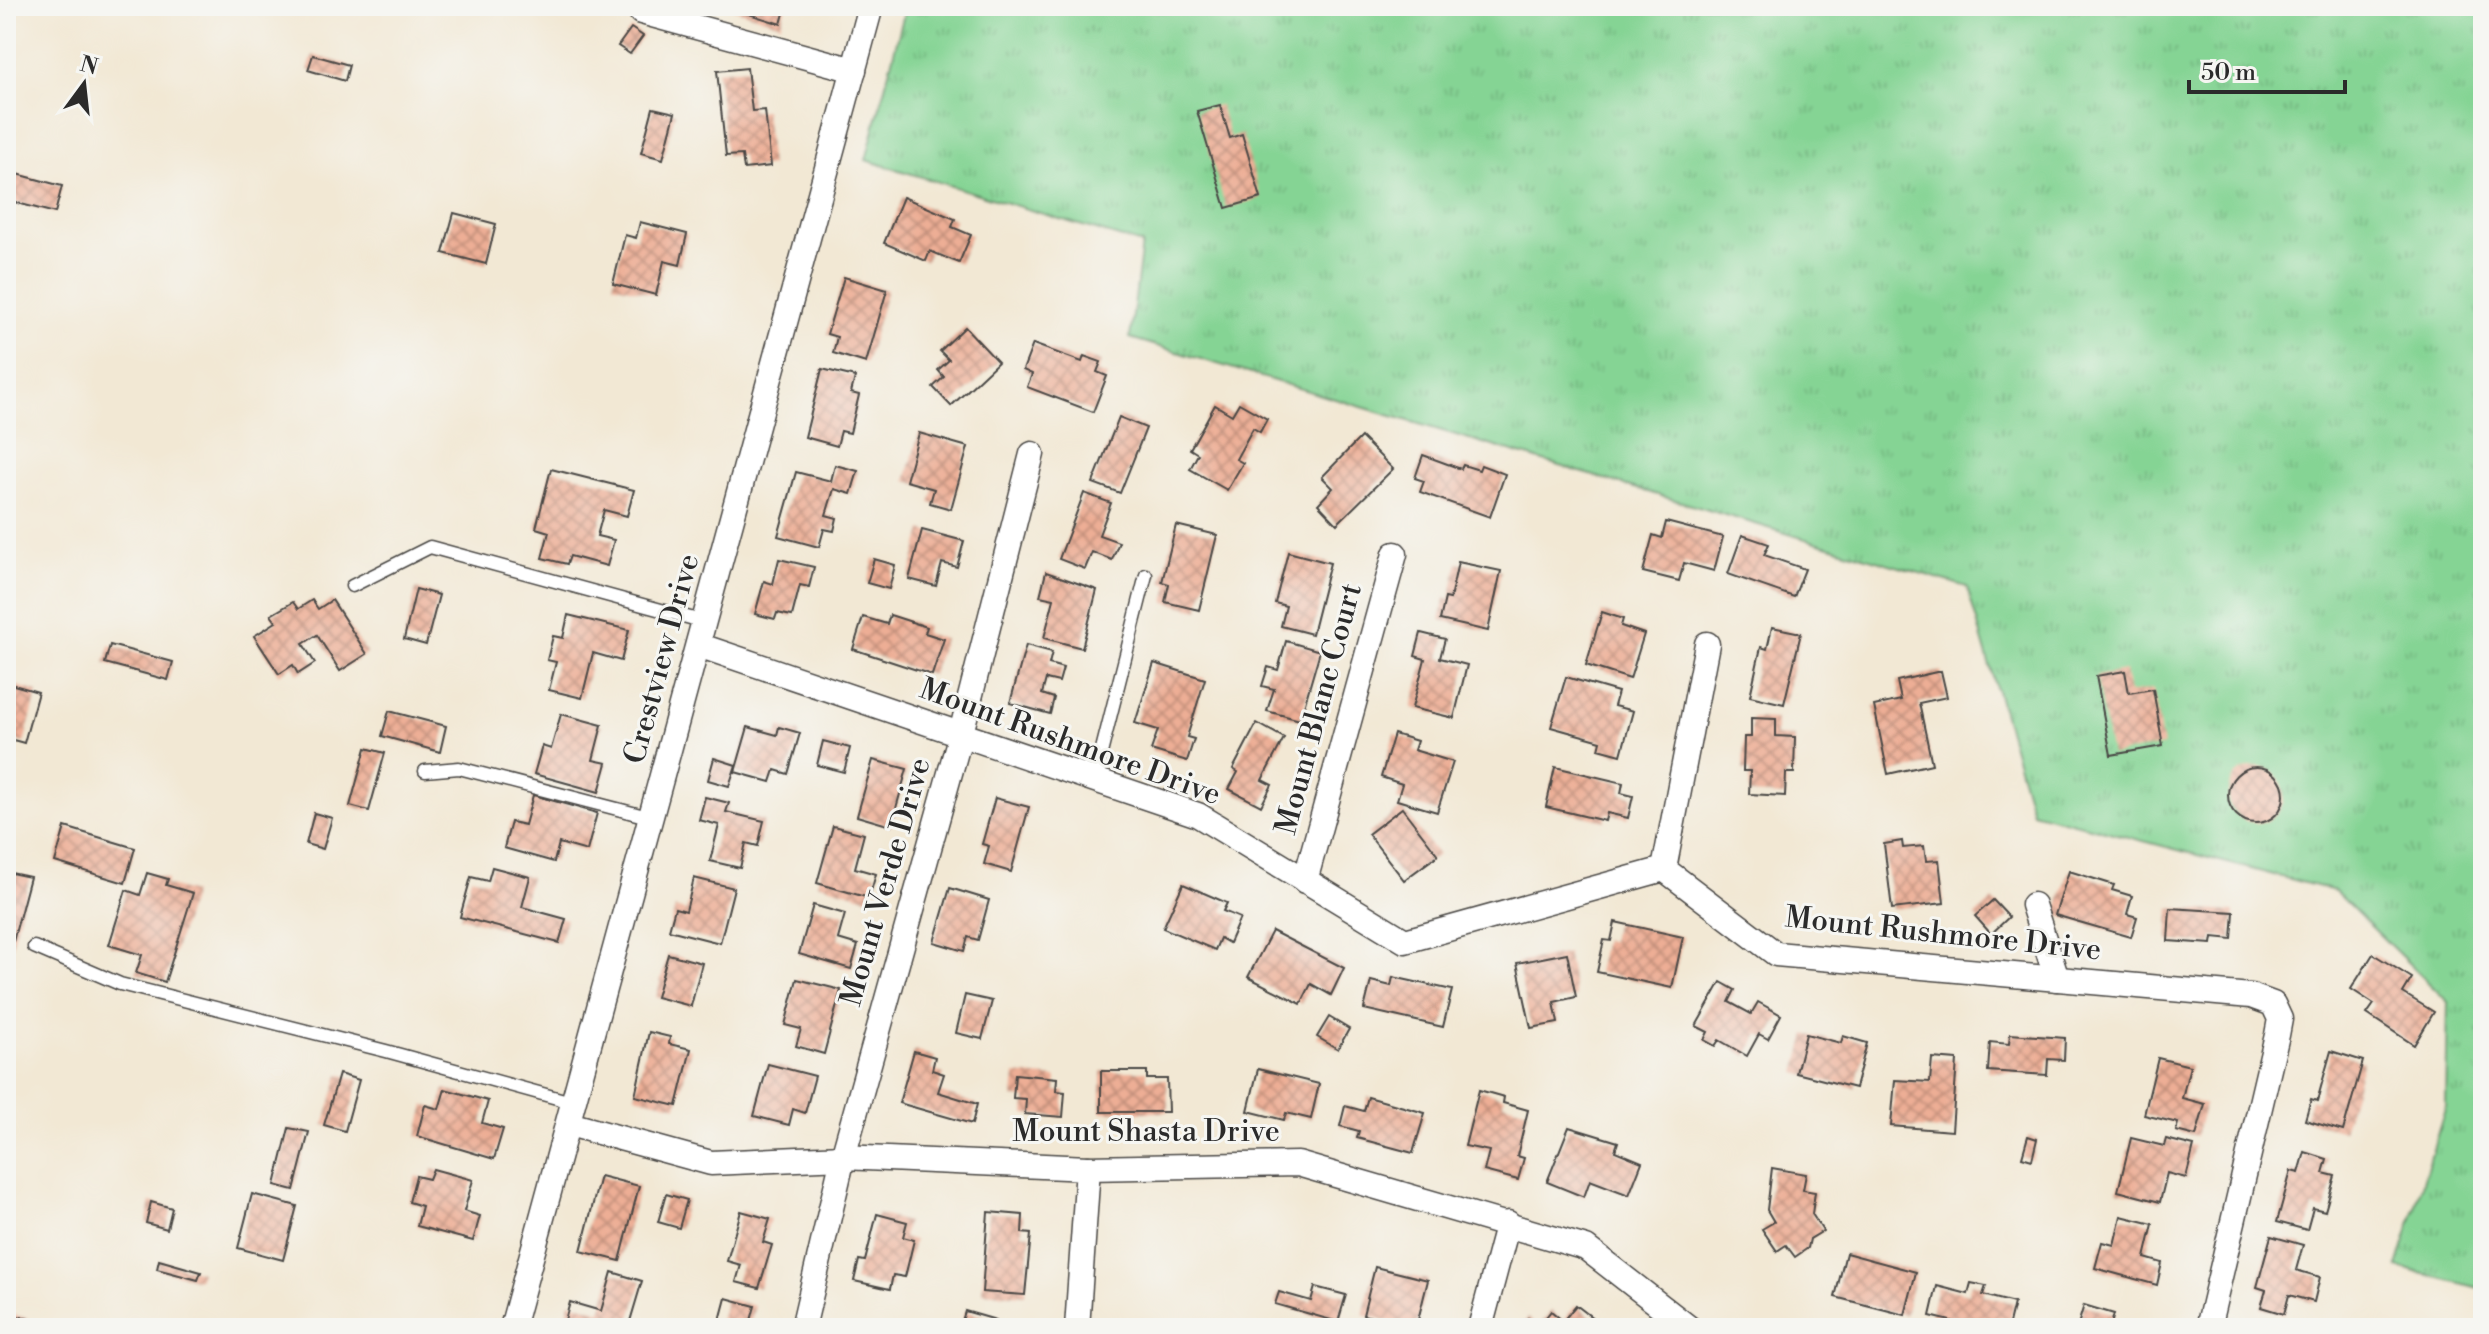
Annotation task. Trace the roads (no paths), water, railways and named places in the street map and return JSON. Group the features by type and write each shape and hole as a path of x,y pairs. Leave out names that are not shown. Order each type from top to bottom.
{"street":[{"name":"Crestview Drive","path":"512,1328 871,6"},
{"path":"641,12 854,70"},
{"name":"Mount Verde Drive","path":"803,1328 843,1157 960,737 1032,454"},
{"name":"Mount Blanc Court","path":"1305,881 1395,554"},
{"name":"Mount Rushmore Drive","path":"702,634 960,737 1198,815 1405,941 1664,869 1776,954 2251,996 2273,1004 2280,1019 2208,1328"},
{"path":"1664,869 1707,644"},
{"path":"2033,905 2057,979"},
{"name":"Mount Shasta Drive","path":"572,1114 711,1163 843,1157 1088,1168 1298,1164 1586,1248 1689,1328"},
{"path":"1077,1328 1088,1168"},
{"path":"1480,1328 1508,1223"}],"lane":[{"path":"352,586 430,547 702,634"},
{"path":"1094,781 1146,575"},
{"path":"425,771 459,768 652,818"},
{"path":"34,947 120,984 371,1047 572,1114"}]}
